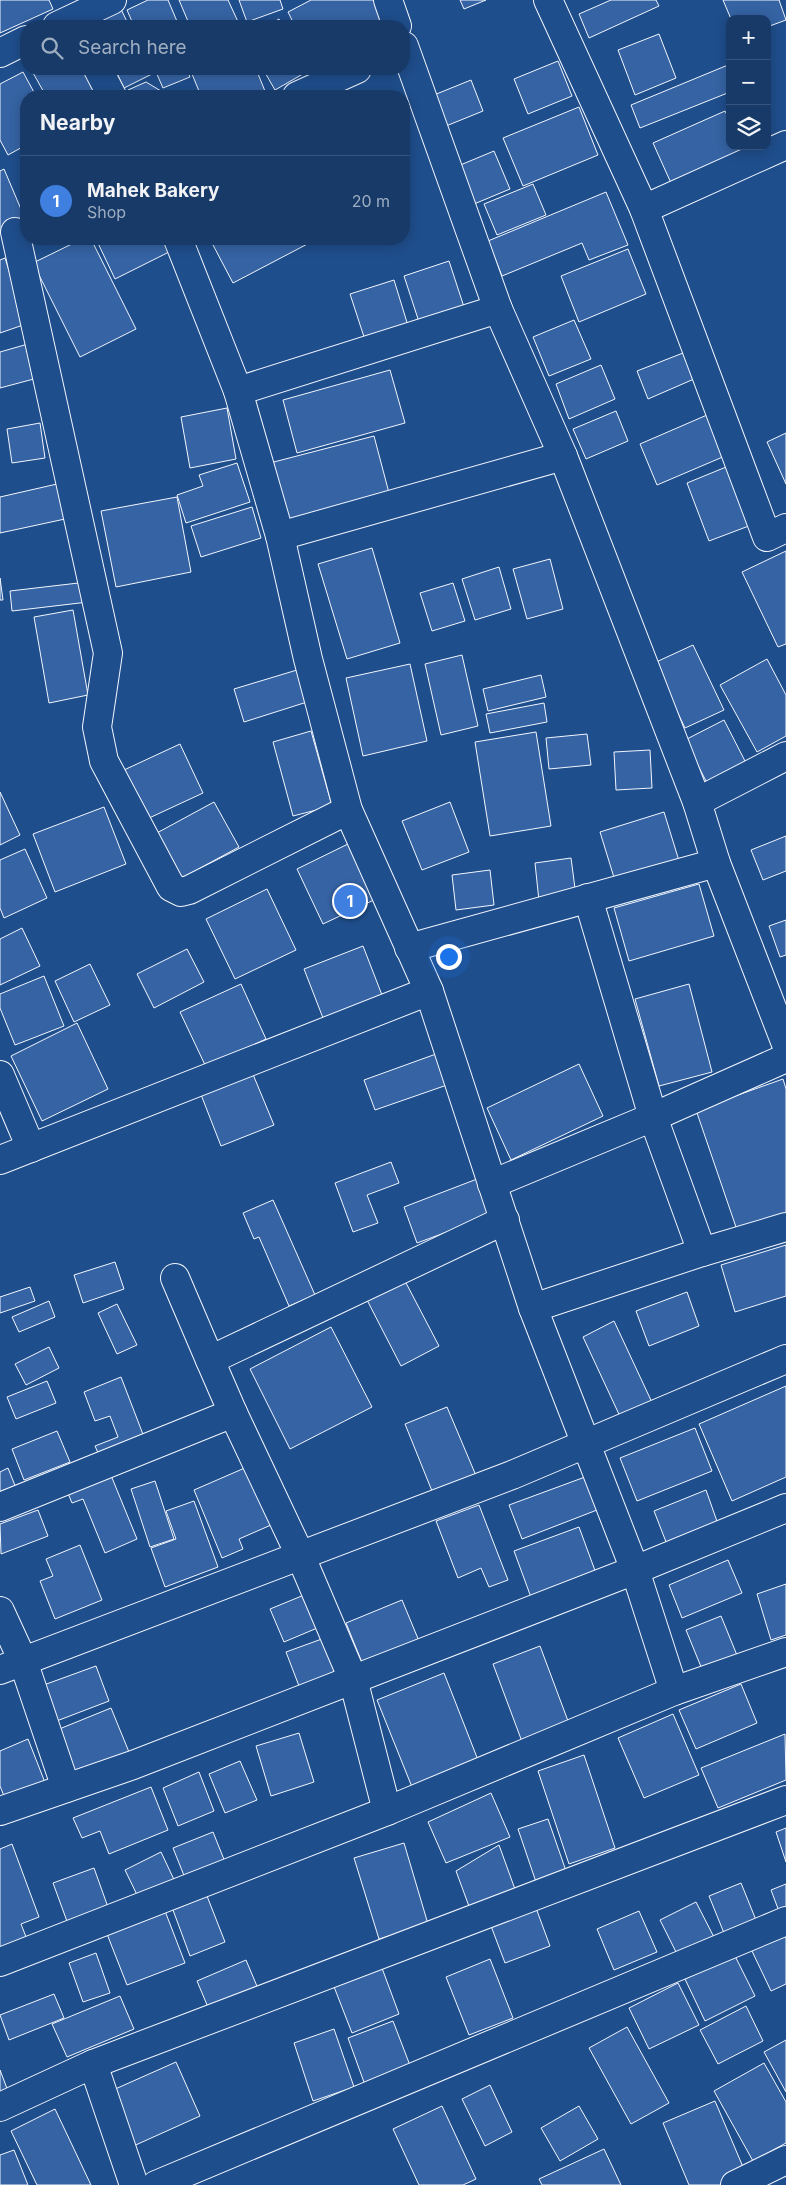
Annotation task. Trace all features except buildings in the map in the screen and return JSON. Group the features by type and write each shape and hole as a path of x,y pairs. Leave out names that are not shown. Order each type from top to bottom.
{"street":[{"path":"67,18 112,0"},
{"path":"388,0 395,20"},
{"path":"548,0 644,210 767,536 786,528"},
{"path":"0,52 20,43"},
{"path":"410,64 498,309 563,456 697,802 716,863 786,1044"},
{"path":"101,75 109,90"},
{"path":"310,90 344,75"},
{"path":"644,210 786,145"},
{"path":"14,233 108,653 97,727 99,742 104,761 171,887 181,892 189,890 348,810"},
{"path":"180,245 238,391 280,536 308,659 348,810 429,991 533,1308 635,1570 674,1691"},
{"path":"238,391 498,309"},
{"path":"280,536 563,456"},
{"path":"697,802 786,756"},
{"path":"409,948 716,863"},
{"path":"588,898 653,1117 702,1252"},
{"path":"0,1160 429,991"},
{"path":"492,1184 653,1117 786,1058"},
{"path":"0,1075 31,1148"},
{"path":"210,1360 505,1220"},
{"path":"533,1308 702,1252 786,1227"},
{"path":"175,1278 233,1413 302,1557 353,1679 387,1811"},
{"path":"11,1666 302,1557 587,1445 786,1359"},
{"path":"0,1507 233,1413"},
{"path":"0,1811 133,1765 635,1570 786,1508"},
{"path":"0,1611 11,1666 66,1788"},
{"path":"0,1962 387,1811 674,1691 786,1652"},
{"path":"0,2107 93,2064 786,1800"},
{"path":"156,2185 786,1921"},
{"path":"93,2064 134,2185"},
{"path":"735,2185 786,2160"}],"place":[{"name":"Mahek Bakery","path":"350,901"}]}
